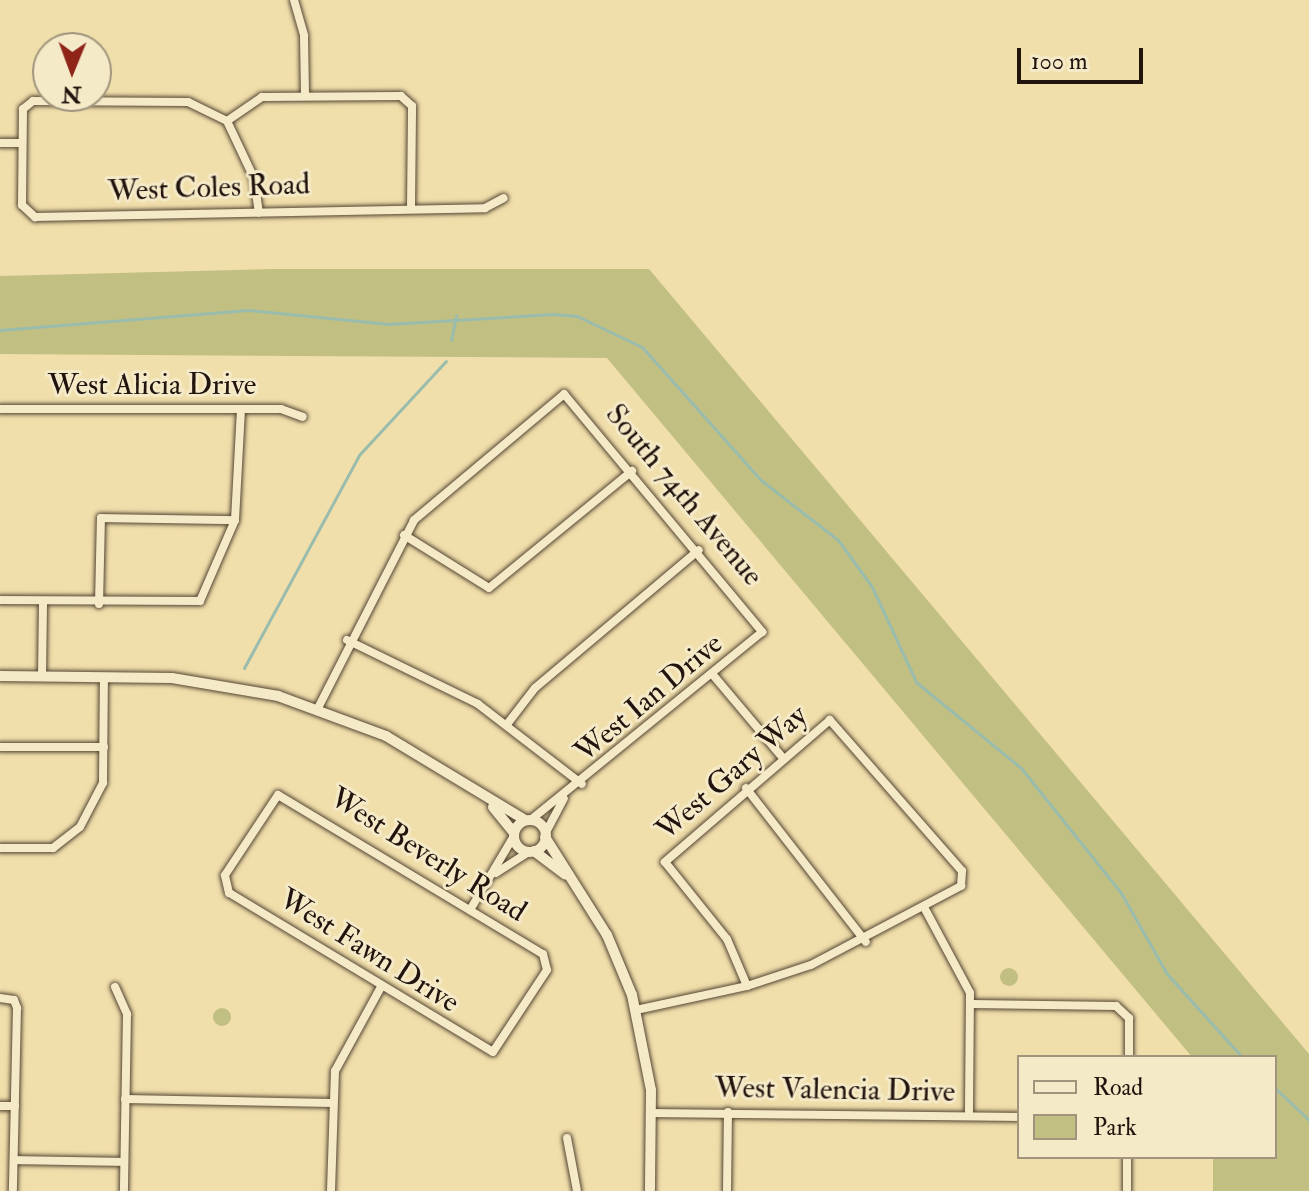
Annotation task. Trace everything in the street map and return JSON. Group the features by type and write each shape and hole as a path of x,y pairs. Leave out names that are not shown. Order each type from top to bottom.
{"street":[{"path":"294,0 304,36 305,94"},
{"path":"259,213 254,178 227,121 262,97 305,94 409,98 411,208"},
{"name":"West Coles Road","path":"227,121 188,102 25,104 21,143 22,205 35,217 485,208 504,198"},
{"path":"0,143 21,143"},
{"name":"South 74th Avenue","path":"404,535 450,486 564,394 699,550 762,632"},
{"name":"West Alicia Drive","path":"0,409 241,409 303,417"},
{"path":"0,600 43,604 200,601 235,520 241,409"},
{"path":"318,708 347,640 404,535 489,588 632,471"},
{"path":"99,604 101,518 235,520"},
{"path":"508,723 535,688 699,550"},
{"path":"42,676 43,604"},
{"name":"West Ian Drive","path":"528,820 565,799 762,632"},
{"path":"347,640 508,723 582,784"},
{"path":"713,675 783,758"},
{"path":"0,676 104,677 220,684 318,708 418,753 528,820 545,836 607,935 636,1010 651,1113 650,1191"},
{"path":"0,848 53,848 70,839 103,783 104,677"},
{"name":"West Gary Way","path":"747,986 727,939 665,862 746,788 830,720 965,880 925,909"},
{"path":"0,747 104,747"},
{"path":"746,788 866,942"},
{"name":"West Fawn Drive","path":"278,795 223,886 381,987 493,1052"},
{"name":"West Beverly Road","path":"278,795 470,910 548,962 493,1052"},
{"path":"484,796 514,834 532,851 567,875"},
{"name":"West Ian Drive","path":"545,836 565,799"},
{"path":"470,910 495,874 514,834 528,820"},
{"path":"495,874 532,851 545,836"},
{"path":"636,1010 747,986 866,942 925,909 964,977 971,1004 969,1116"},
{"path":"115,987 127,1014 124,1191"},
{"path":"331,1191 332,1103 342,1047 381,987"},
{"path":"0,998 14,1000 13,1191"},
{"path":"971,1004 1127,1010 1129,1055"},
{"path":"125,1099 332,1103"},
{"path":"0,1106 15,1106"},
{"path":"727,1191 728,1112"},
{"name":"West Valencia Drive","path":"651,1113 1017,1117"},
{"path":"567,1138 577,1191"},
{"path":"1127,1159 1127,1191"},
{"path":"14,1160 124,1162"}],"green space":[{"path":"272,269 649,269 1309,1054 1309,1191 1213,1191 1213,1159 1277,1159 1277,1055 1190,1055 607,358 0,354 0,276"},
{"path":"1009,968 1018,977 1009,986 1000,977"},
{"path":"222,1008 231,1017 222,1026 213,1017"}],"waterway":[{"path":"0,330 248,310 389,324 553,314 577,316 642,347 762,481 838,540 872,587 916,682 1021,768 1121,893 1167,974 1240,1055"},
{"path":"451,340 456,316"},
{"path":"244,668 359,455 446,361"},
{"path":"1277,1090 1309,1120"}]}
